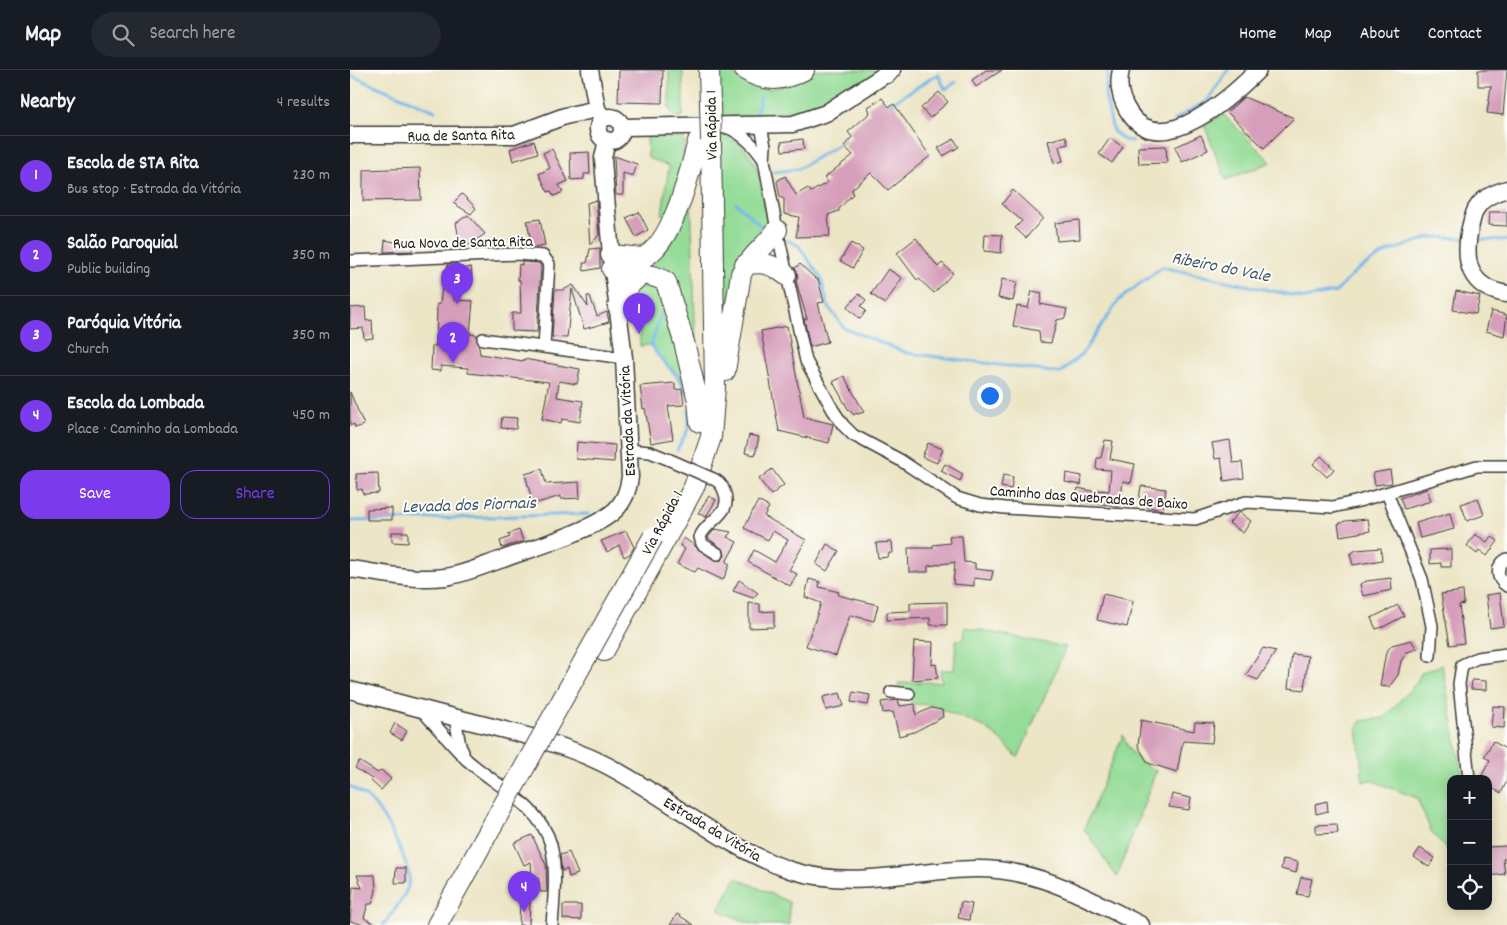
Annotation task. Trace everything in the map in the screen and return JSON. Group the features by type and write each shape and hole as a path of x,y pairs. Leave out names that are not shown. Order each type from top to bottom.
{"highway":[{"name":"Via Rápida 1","path":"697,70 704,104"},
{"name":"Via Rápida 1","path":"452,925 490,843 658,540 707,423 715,387 704,141 704,104 709,70"},
{"path":"745,70 766,80 782,79 804,70"},
{"path":"612,262 642,258 658,247 677,208 704,141"},
{"path":"707,423 722,388 741,274 745,265 766,245 777,230"},
{"path":"612,262 625,273 642,274 662,279 666,282 670,290 698,401 707,423"},
{"path":"745,265 759,262 770,264 786,275"},
{"path":"618,307 628,286 642,274"},
{"name":"Via Rápida 1","path":"436,925 490,843"}],"main road":[{"path":"590,70 600,114 598,129 601,136 607,140 618,138 622,127"},
{"path":"1121,70 1119,79 1121,94 1130,115 1146,127 1160,131 1175,129 1212,110 1258,70"},
{"path":"622,127 758,126 784,125 811,120 826,113 889,71"},
{"path":"600,114 615,118 622,127"},
{"name":"Rua de Santa Rita","path":"350,136 514,135 565,116 600,114"},
{"name":"Estrada da Vitória","path":"350,570 414,577 444,577 474,569 576,532 604,518 622,504 630,477 624,358 612,262 604,158 607,140"},
{"path":"1507,189 1487,198 1478,206 1467,243 1468,262 1472,273 1483,286 1507,294"},
{"name":"Estrada da Vitória","path":"350,690 481,724 568,749 601,762 679,807 723,836 789,870 831,879 855,880 967,869 1003,870 1052,882 1141,925"}],"street":[{"path":"726,126 759,145 784,125"},
{"name":"Caminho das Quebradas de Baixo","path":"758,126 759,145 764,160 786,275 806,360 843,425 853,435 900,460 957,498 980,505 1006,508 1195,519 1246,502 1333,507 1477,466 1507,466"},
{"name":"Rua Nova de Santa Rita","path":"350,261 517,254 543,256 549,264 544,347"},
{"path":"483,339 624,358"},
{"path":"628,450 650,452 721,484 726,496 726,504 721,515 703,529 700,537 702,544 718,554"},
{"path":"1386,493 1422,579 1432,626 1430,656"},
{"path":"1507,559 1500,564 1498,573 1502,582 1507,586"},
{"path":"1469,775 1458,684 1462,665 1477,658 1507,654"},
{"path":"891,692 908,694"},
{"path":"421,708 468,760 536,815 551,844 555,878 552,925"},
{"path":"455,717 458,738 468,760"},
{"path":"458,738 465,731 481,724"}],"green space":[{"path":"669,70 683,70 683,117 675,117 669,107"},
{"path":"715,70 728,70 747,85 768,89 780,87 817,70 879,70 840,95 822,103 764,115 719,118"},
{"path":"1223,114 1271,162 1226,180 1204,125"},
{"path":"721,135 735,140 745,149 753,161 762,189 769,233 758,246 719,362 722,235"},
{"path":"647,137 684,138 685,160 668,218 662,214 669,166 648,158"},
{"path":"691,196 696,352 657,267 628,264"},
{"path":"645,279 662,291 689,394 679,375 658,356 650,345 640,346 639,321 629,300"},
{"path":"965,627 1066,647 1018,758 1000,739 984,727 931,705 914,704 899,692 898,683 942,682 940,670 954,670 956,640 964,639"},
{"path":"1442,665 1462,775 1447,775 1447,850 1431,831 1417,798 1370,780 1363,782 1357,726 1361,721 1384,718 1416,683 1422,672"},
{"path":"1123,735 1135,757 1156,771 1117,877 1084,829"},
{"path":"736,878 789,902 789,925 754,925 718,910"}],"building":[{"path":"619,70 663,70 662,103 618,102"},
{"path":"986,70 1002,70 976,87 972,80"},
{"path":"1478,70 1507,70 1503,115 1487,113 1491,86 1478,86"},
{"path":"939,92 948,102 930,118 921,108"},
{"path":"1244,97 1294,118 1264,148 1227,112"},
{"path":"882,98 889,107 894,104 930,156 888,190 871,173 852,189 853,194 839,211 828,215 830,236 796,237 799,217 784,214 784,199 780,197 777,181 785,176 796,195 808,188 811,192 828,182 824,178 853,155 844,146 852,137 848,132 870,113 868,107"},
{"path":"1201,135 1208,150 1182,162 1175,147"},
{"path":"1066,136 1068,144 1059,146 1063,161 1054,163 1048,141"},
{"path":"1110,138 1123,147 1112,163 1099,154"},
{"path":"803,139 804,149 782,151 781,142"},
{"path":"954,139 959,147 943,156 938,148"},
{"path":"534,141 538,153 513,161 510,149"},
{"path":"1166,146 1167,163 1139,164 1138,147"},
{"path":"552,149 568,181 559,185 563,192 554,196 551,191 548,192 539,174 550,168 543,153"},
{"path":"589,152 590,174 584,174 584,179 571,180 570,153"},
{"path":"614,156 637,164 633,176 623,173 623,195 616,195"},
{"path":"420,168 421,200 363,201 363,170"},
{"path":"1013,190 1043,218 1026,238 1015,228 1022,221 1002,204"},
{"path":"462,194 476,208 471,214 453,203"},
{"path":"596,200 599,235 590,245 587,203"},
{"path":"639,212 648,230 636,237 626,218"},
{"path":"1489,212 1507,212 1507,226 1488,225"},
{"path":"468,215 485,234 464,248 460,244 456,223"},
{"path":"540,219 545,246 532,248 527,221"},
{"path":"1079,220 1080,239 1057,241 1055,223"},
{"path":"985,234 1002,235 1001,253 984,251"},
{"path":"916,238 938,267 942,263 953,273 934,293 919,279 917,280 897,253"},
{"path":"385,240 413,246 412,251 384,252"},
{"path":"851,243 863,250 853,268 840,261"},
{"path":"600,248 600,268 584,271 583,263 587,263 590,249"},
{"path":"522,262 539,263 541,266 537,332 512,331 512,313 521,313 520,280 518,280 519,264 522,265"},
{"path":"448,264 457,264 457,270 471,267 472,275 456,278 454,300 473,301 470,334 477,335 480,354 523,361 524,359 580,369 577,384 559,381 557,397 583,401 580,422 562,419 561,423 542,419 549,382 468,373 468,368 441,366 441,371 431,370 432,346 436,346 437,304 440,304 444,270 447,271"},
{"path":"800,264 818,279 824,302 818,303 828,342 810,347 804,319 807,319 796,281 798,276 795,268"},
{"path":"888,269 902,278 885,304 871,294"},
{"path":"1002,279 1017,282 1013,301 998,298"},
{"path":"573,285 588,307 587,296 590,296 597,316 607,312 609,322 584,329 572,289 567,338 552,337 555,290 563,290"},
{"path":"1032,291 1042,293 1040,304 1067,309 1065,318 1057,320 1051,343 1040,342 1039,331 1013,326 1017,306 1028,308"},
{"path":"1456,291 1480,296 1476,314 1453,310"},
{"path":"859,294 866,300 861,306 866,311 860,319 847,307"},
{"path":"365,307 366,321 372,320 373,338 364,339 363,328 350,329 350,308"},
{"path":"1491,311 1507,315 1504,336 1486,331"},
{"path":"787,326 804,417 833,424 829,443 779,431 761,331"},
{"path":"844,376 864,412 854,415 848,409 833,382"},
{"path":"675,383 675,390 682,389 684,405 668,406 673,439 651,443 640,386"},
{"path":"350,392 364,425 355,428 354,424 350,426"},
{"path":"502,417 517,418 516,429 501,428"},
{"path":"749,435 759,437 755,455 745,453"},
{"path":"1105,440 1113,441 1110,459 1135,464 1131,483 1123,481 1120,506 1075,501 1078,488 1097,492 1097,490 1109,491 1111,470 1096,469 1097,458 1101,458"},
{"path":"1230,440 1233,463 1242,462 1244,478 1224,481 1221,458 1215,459 1212,443"},
{"path":"577,442 615,445 614,462 576,459"},
{"path":"928,443 943,449 937,463 922,457"},
{"path":"1321,456 1334,469 1327,477 1313,464"},
{"path":"945,464 963,474 960,481 941,471"},
{"path":"542,469 546,484 579,482 580,498 561,499 561,496 533,504 525,474"},
{"path":"772,469 784,485 771,495 759,479"},
{"path":"1390,470 1392,483 1375,485 1373,473"},
{"path":"378,473 379,493 363,494 362,489 357,490 356,474"},
{"path":"1066,473 1082,476 1081,485 1065,482"},
{"path":"1003,475 1013,477 1011,489 1001,487"},
{"path":"1141,486 1166,489 1163,510 1147,507 1148,501 1139,499"},
{"path":"1427,489 1431,501 1404,509 1400,498"},
{"path":"709,496 716,500 706,517 698,513"},
{"path":"1478,498 1484,515 1467,521 1461,504"},
{"path":"758,501 769,507 764,516 806,540 789,570 797,574 790,586 748,562 754,550 775,562 788,540 773,531 768,540 744,528"},
{"path":"392,508 392,520 367,520 367,509"},
{"path":"1239,512 1251,521 1243,533 1229,523"},
{"path":"1450,513 1454,529 1420,538 1416,523"},
{"path":"1368,519 1370,531 1340,536 1338,524 1345,521"},
{"path":"715,529 731,532 727,537 737,542 726,562 730,564 723,580 698,568 695,572 677,564 685,549 680,546 684,538 714,560 722,560 725,555 724,550 708,538"},
{"path":"519,530 523,541 502,548 500,541 510,537 508,534"},
{"path":"626,531 634,547 630,554 624,557 619,545 607,552 601,541"},
{"path":"392,532 408,532 408,543 392,542"},
{"path":"1475,534 1487,542 1491,536 1498,541 1487,556 1479,550 1477,554 1467,546"},
{"path":"949,536 962,536 964,562 975,563 975,569 993,571 991,580 974,578 974,586 953,584 955,562 928,566 928,572 909,572 908,548 933,548 933,545 950,543"},
{"path":"892,542 893,553 889,553 888,557 878,558 876,543"},
{"path":"827,544 839,551 827,571 816,564"},
{"path":"1381,548 1382,560 1353,565 1350,554 1356,550"},
{"path":"1451,549 1451,567 1441,567 1441,563 1430,564 1430,550"},
{"path":"1391,578 1392,590 1363,596 1360,584 1367,581"},
{"path":"809,579 820,582 819,587 839,592 838,595 878,605 874,621 850,615 836,656 806,646 821,603 805,597"},
{"path":"739,580 758,593 753,598 733,591"},
{"path":"1463,591 1464,604 1459,605 1464,643 1450,645 1441,594"},
{"path":"1500,593 1504,626 1490,628 1486,595"},
{"path":"1103,594 1133,601 1127,627 1097,620"},
{"path":"947,602 947,625 930,625 930,618 887,620 887,612 910,611 910,603"},
{"path":"749,603 760,604 760,612 774,611 774,627 749,628"},
{"path":"1398,605 1404,616 1376,629 1371,618"},
{"path":"1411,640 1417,649 1407,652 1401,661 1398,675 1389,687 1380,686 1386,652 1392,645"},
{"path":"914,641 933,642 932,665 936,664 938,678 912,680"},
{"path":"1263,648 1276,651 1258,680 1246,675"},
{"path":"1292,654 1308,656 1304,690 1288,688"},
{"path":"1472,680 1486,681 1486,690 1471,689"},
{"path":"853,692 870,695 868,705 851,702"},
{"path":"840,693 844,706 826,710 823,697"},
{"path":"898,700 900,706 915,704 916,715 931,708 942,710 943,717 914,732 899,736 893,712 883,713 881,702"},
{"path":"1493,706 1505,707 1504,728 1491,727"},
{"path":"1141,720 1194,731 1195,722 1214,723 1212,743 1183,741 1177,772 1148,763 1138,746"},
{"path":"395,723 407,731 402,740 390,733"},
{"path":"1493,741 1507,750 1507,781 1501,793 1492,788 1492,775 1482,775 1490,760 1484,757"},
{"path":"359,761 378,773 381,770 391,779 381,790 371,781 372,779 355,768"},
{"path":"1172,794 1191,798 1189,810 1169,807"},
{"path":"1327,801 1328,811 1316,814 1315,804"},
{"path":"1337,824 1338,833 1316,834 1316,825"},
{"path":"532,835 546,865 547,892 540,892 539,878 532,878 531,862 524,865 514,843"},
{"path":"1507,846 1507,858 1503,859 1505,874 1492,876 1492,847"},
{"path":"1420,848 1435,858 1429,867 1414,857"},
{"path":"569,852 578,874 569,877 567,869 562,871 560,855"},
{"path":"1283,859 1298,862 1296,873 1281,869"},
{"path":"396,868 406,868 406,883 395,883"},
{"path":"357,875 375,875 376,891 372,904 368,904 364,918 377,925 365,925 350,921 353,887 362,888"},
{"path":"1301,877 1312,879 1308,896 1297,894"},
{"path":"520,900 530,900 529,925 519,925"},
{"path":"961,902 972,904 969,920 958,918"},
{"path":"563,905 581,905 581,920 563,919"},
{"path":"677,914 694,925 670,925"}],"waterway":[{"name":"Levada dos Piornais","path":"1108,70 1105,95 1113,131 1124,140 1133,141"},
{"name":"Levada dos Piornais","path":"1174,120 1207,101 1228,70"},
{"name":"Levada dos Piornais","path":"885,107 938,74 945,89 956,82"},
{"name":"Ribeiro do Vale","path":"350,75 435,111"},
{"path":"755,117 761,96"},
{"name":"Levada dos Piornais","path":"774,172 798,169 844,141"},
{"path":"736,203 766,231"},
{"name":"Ribeiro do Vale","path":"787,240 799,246 821,278 828,306 844,328 907,353 1060,373 1082,354 1119,300 1162,267 1305,298 1336,292 1356,271 1387,252 1431,237 1464,238"},
{"name":"Ribeiro do Vale","path":"1473,239 1507,240"},
{"name":"Levada dos Piornais","path":"661,314 651,345 679,380 686,393"},
{"name":"Levada dos Piornais","path":"677,450 689,428 689,411"},
{"name":"Levada dos Piornais","path":"350,521 589,514"},
{"name":"Levada dos Piornais","path":"350,786 367,797 377,808 402,852 409,874 409,882 405,893 383,925"}],"place":[{"name":"Paróquia Vitória","path":"457,304"},
{"name":"Escola de STA Rita","path":"639,334"},
{"name":"Salão Paroquial","path":"453,363"},
{"name":"Escola da Lombada","path":"524,912"}]}
